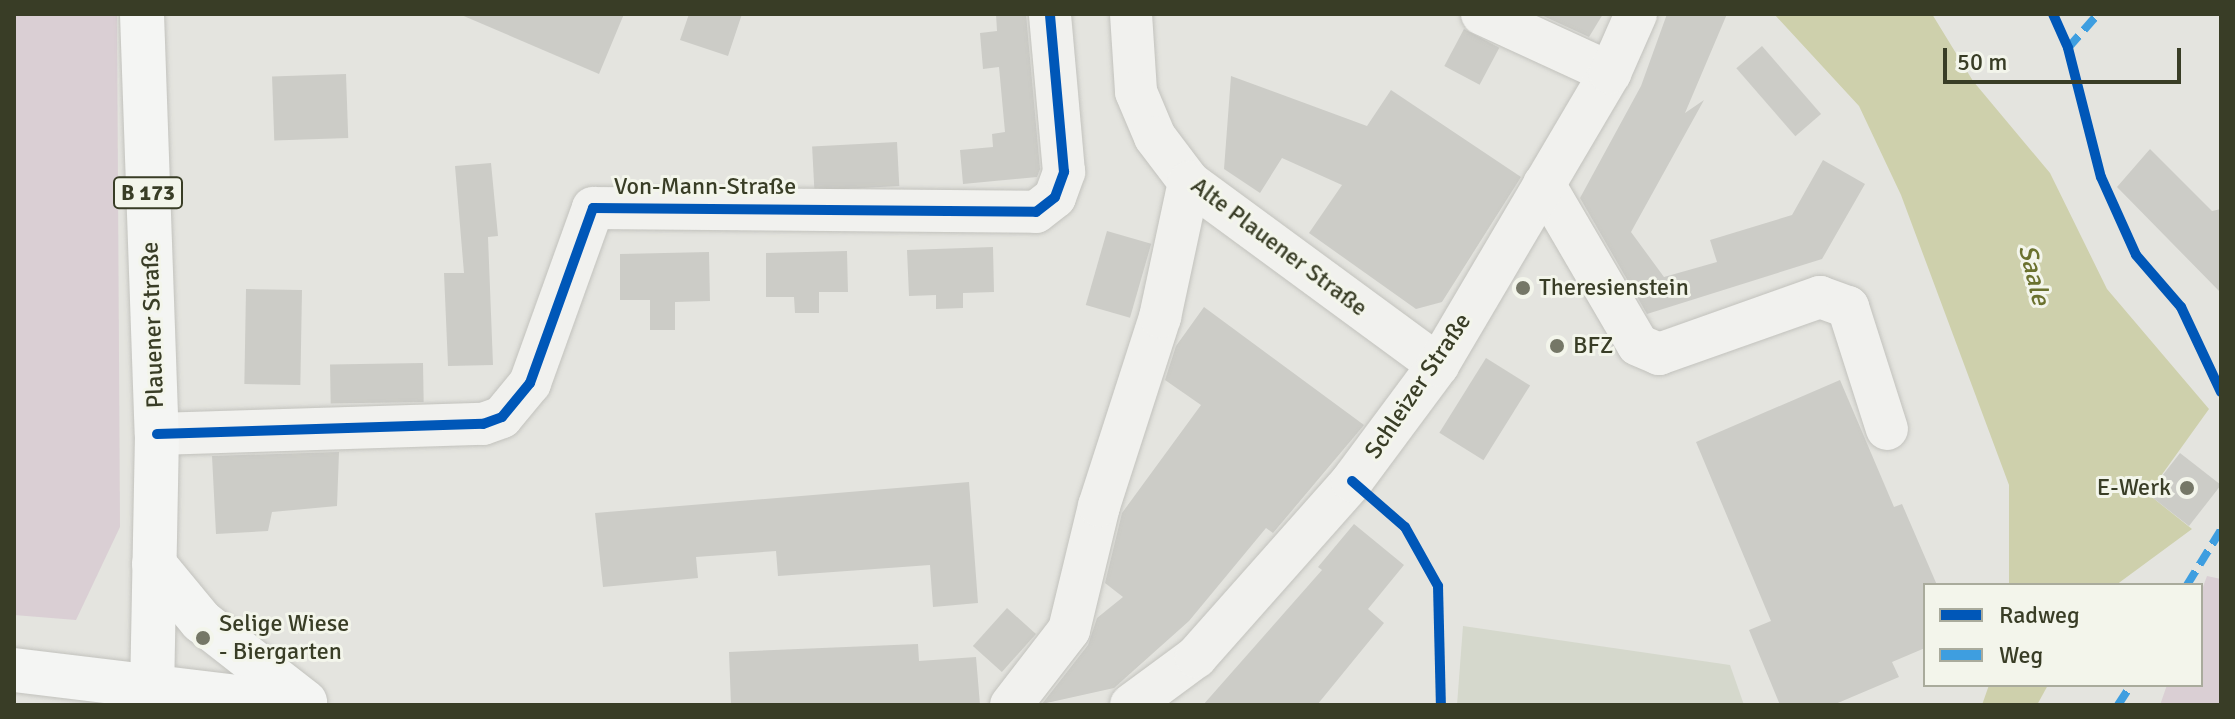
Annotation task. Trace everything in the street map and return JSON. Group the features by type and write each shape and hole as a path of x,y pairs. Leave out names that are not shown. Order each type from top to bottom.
{"main road":[{"name":"Plauener Straße","path":"142,14 157,434 152,684"},
{"path":"154,564 201,621 309,705"},
{"path":"14,670 152,684 302,705"}],"street":[{"name":"Von-Mann-Straße","path":"157,434 483,424 502,417 519,405 530,383 593,208 1036,212 1055,197 1064,172 1050,14"},
{"name":"Alte Plauener Straße","path":"1131,14 1136,92 1155,137 1189,182 1438,365"},
{"path":"1482,14 1610,73"},
{"name":"Schleizer Straße","path":"1131,705 1196,657 1352,481 1438,365 1610,73 1636,14"},
{"path":"1011,705 1069,630 1099,506 1160,317 1189,182"},
{"path":"1544,184 1638,345 1659,354 1820,297 1848,307 1887,429"}],"shaded area":[{"path":"14,14 117,14 120,527 76,620 14,615"},
{"path":"2207,576 2221,579 2221,705 2160,705 2166,687 2203,687 2203,587"},
{"path":"1463,626 1730,665 1744,705 1457,705"}],"water":[{"name":"Saale","path":"1774,14 1932,14 1973,81 2050,173 2107,289 2209,409 2148,494 2192,529 2119,583 2009,583 2009,485 1901,195 1859,106"},
{"path":"1988,687 2047,687 2037,705 1982,705"}],"building":[{"path":"459,14 624,14 599,74"},
{"path":"689,14 742,14 728,56 680,40"},
{"path":"996,14 1026,14 1040,169 1037,177 963,184 960,150 993,147 992,134 1005,132 999,67 983,69 980,33 997,31"},
{"path":"1539,14 1603,14 1589,37"},
{"path":"1667,14 1727,14 1685,113 1704,100 1631,232 1664,277 1717,262 1710,240 1792,215 1823,160 1865,184 1822,259 1647,314 1580,198 1641,86"},
{"path":"1464,29 1499,48 1480,85 1444,66"},
{"path":"1762,46 1821,114 1795,136 1736,68"},
{"path":"346,74 348,138 274,141 272,77"},
{"path":"1231,76 1367,126 1391,90 1521,177 1442,302 1416,309 1309,233 1342,185 1282,158 1260,193 1224,169"},
{"path":"897,142 899,186 814,190 812,146"},
{"path":"2150,149 2212,211 2221,209 2221,293 2117,187"},
{"path":"491,163 498,236 488,237 493,365 448,366 444,273 464,273 455,166"},
{"path":"1107,231 1151,244 1130,318 1086,305"},
{"path":"993,247 994,292 963,293 963,308 936,309 936,295 909,296 907,250"},
{"path":"847,251 848,292 819,292 819,313 795,313 794,297 766,297 766,253"},
{"path":"709,252 710,301 675,302 675,330 650,330 650,300 620,300 620,254"},
{"path":"246,289 302,290 300,385 244,384"},
{"path":"1204,307 1364,425 1273,533 1266,528 1189,621 1114,688 1042,704 1088,645 1097,618 1123,597 1105,583 1122,513 1201,405 1165,380 1176,346"},
{"path":"1486,358 1530,386 1483,460 1439,433"},
{"path":"423,363 424,402 331,404 330,365"},
{"path":"1840,380 1894,507 1902,504 1936,583 1923,583 1923,649 1892,662 1899,677 1833,705 1780,705 1749,630 1771,621 1696,442"},
{"path":"339,452 337,506 272,512 268,531 216,534 212,456"},
{"name":"E-Werk","path":"2180,453 2221,485 2189,526 2148,494"},
{"path":"969,482 978,603 933,607 930,565 778,576 776,551 696,557 698,578 603,587 595,513"},
{"path":"1354,524 1404,565 1368,609 1384,623 1317,705 1203,705 1322,570 1318,567"},
{"path":"1007,608 1036,634 1002,672 973,646"},
{"path":"918,644 919,661 976,657 980,705 731,705 729,652"}],"marked path":[{"path":"2068,48 2098,14"},
{"path":"2188,583 2221,530"},
{"path":"2118,705 2130,687"}],"cycle path":[{"path":"157,434 483,424 502,417 530,383 593,208 1036,212 1055,197 1064,172 1050,14"},
{"path":"2053,14 2068,48 2101,177 2136,255 2181,307 2221,392"},
{"path":"1352,481 1405,527 1438,586 1441,705"}],"place":[{"name":"Theresienstein","path":"1523,288"},
{"name":"BFZ","path":"1557,346"},
{"name":"E-Werk","path":"2187,488"},
{"name":"Selige Wiese - Biergarten","path":"203,638"}]}
